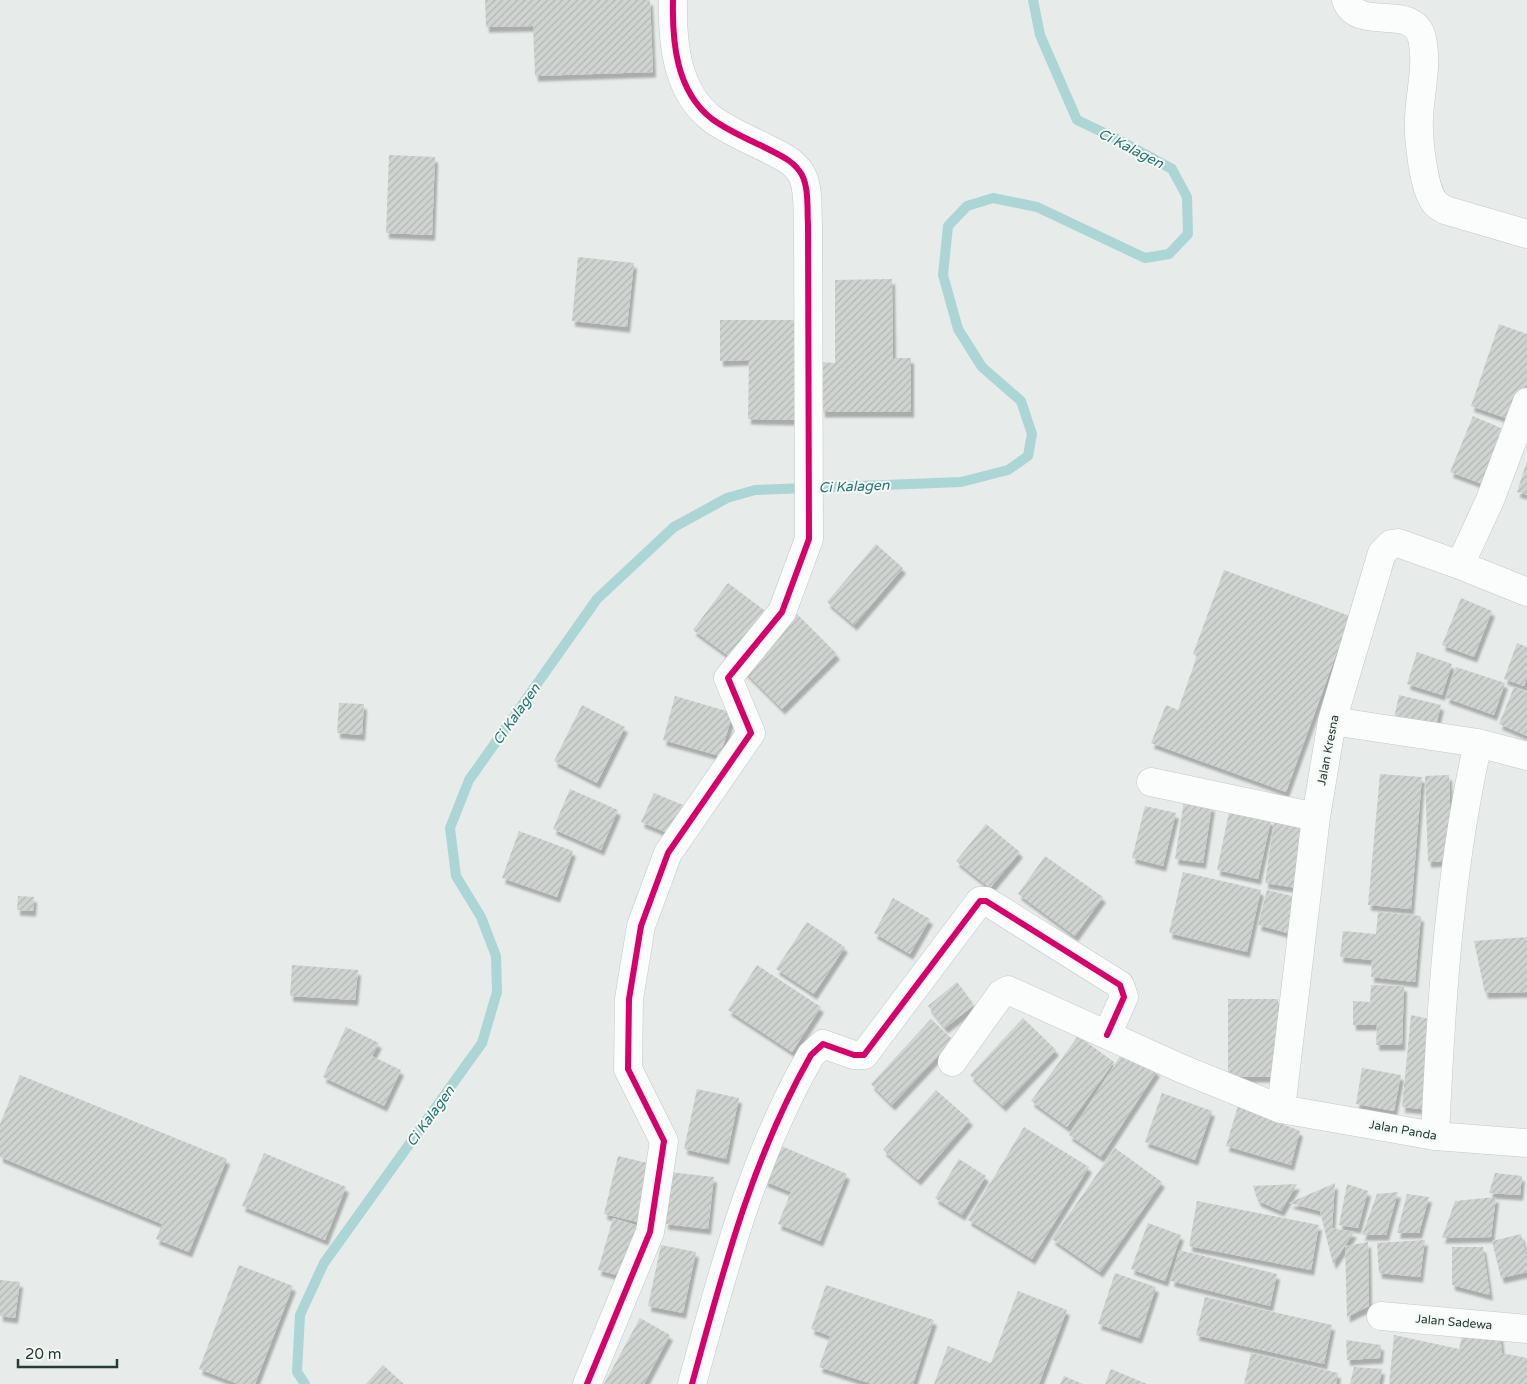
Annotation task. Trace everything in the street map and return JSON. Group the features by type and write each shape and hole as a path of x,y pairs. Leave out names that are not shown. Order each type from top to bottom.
{"street":[{"path":"587,1384 650,1232 664,1140 628,1069 629,998 641,926 668,853 751,733 728,678 782,612 809,540 808,224 806,191 802,176 793,163 729,130 711,118 696,102 685,83 677,57 673,30 673,0"},
{"path":"1346,0 1359,15 1401,19 1419,30 1425,53 1419,121 1426,180 1436,204 1445,210 1527,234"},
{"path":"1460,565 1490,500 1527,402"},
{"name":"Jalan Kresna","path":"1281,1109 1316,817 1332,721 1386,548 1391,544 1398,544 1460,565 1527,592"},
{"path":"1332,721 1478,743 1527,756"},
{"path":"1435,1136 1442,984 1468,785 1478,743"},
{"path":"1151,782 1316,817"},
{"path":"692,1384 737,1221 759,1162 811,1055 822,1044 854,1055 864,1055 980,901 986,901 1120,985 1124,994 1106,1036"},
{"name":"Jalan Panda","path":"952,1062 1001,994 1008,990 1106,1036 1281,1109 1435,1136 1527,1143"},
{"name":"Jalan Sadewa","path":"1381,1316 1527,1329"}],"building":[{"path":"485,0 650,0 653,72 535,76 533,26 486,27"},
{"path":"389,155 435,157 432,235 386,233"},
{"path":"578,257 634,263 627,327 572,321"},
{"path":"892,279 893,358 911,358 911,412 822,412 821,362 835,363 835,280"},
{"path":"720,320 796,320 796,420 748,419 749,360 720,361"},
{"path":"1499,324 1527,334 1527,383 1514,421 1471,406"},
{"path":"1473,416 1503,429 1482,484 1450,472"},
{"path":"1527,461 1527,495 1517,492"},
{"path":"876,544 903,568 854,625 827,602"},
{"path":"1224,570 1350,616 1286,792 1151,743 1166,705 1178,710 1197,656 1193,654"},
{"path":"728,583 768,613 734,660 693,630"},
{"path":"1461,598 1492,611 1474,657 1442,645"},
{"path":"797,614 837,654 782,709 742,669"},
{"path":"1517,643 1527,647 1527,677 1524,686 1504,679"},
{"path":"1417,652 1452,664 1442,695 1407,684"},
{"path":"1456,667 1505,683 1494,715 1446,698"},
{"path":"1514,687 1527,692 1527,736 1499,724"},
{"path":"1399,695 1441,705 1434,734 1393,723"},
{"path":"675,696 733,713 720,756 663,740"},
{"path":"339,703 364,704 362,735 337,733"},
{"path":"582,705 625,727 597,783 554,761"},
{"path":"1380,774 1422,777 1411,909 1368,905"},
{"path":"1449,775 1452,861 1428,862 1425,776"},
{"path":"570,789 618,810 601,850 553,829"},
{"path":"654,793 683,805 670,834 641,822"},
{"path":"1184,801 1212,806 1203,863 1175,859"},
{"path":"1145,806 1176,813 1163,866 1132,858"},
{"path":"1229,812 1271,820 1258,879 1217,870"},
{"path":"1274,822 1306,827 1297,888 1265,883"},
{"path":"986,824 1020,852 990,888 956,861"},
{"path":"519,831 573,851 557,897 502,878"},
{"path":"1045,856 1103,897 1075,936 1018,894"},
{"path":"1183,872 1261,890 1247,952 1169,933"},
{"path":"1267,890 1300,898 1291,934 1258,925"},
{"path":"18,896 34,897 33,911 17,910"},
{"path":"893,898 930,919 910,954 874,933"},
{"path":"1378,912 1421,916 1415,982 1371,977 1372,960 1340,957 1343,931 1376,934"},
{"path":"807,922 845,947 814,994 776,969"},
{"path":"1527,937 1527,992 1485,993 1474,941"},
{"path":"292,965 358,970 355,1000 290,996"},
{"path":"757,965 821,1007 792,1052 728,1010"},
{"path":"957,982 974,1005 945,1028 928,1006"},
{"path":"1371,985 1404,986 1402,1045 1376,1045 1377,1025 1353,1025 1353,1001 1370,1002"},
{"path":"1228,999 1278,999 1278,1077 1228,1077"},
{"path":"1411,1015 1434,1020 1430,1110 1402,1107"},
{"path":"1023,1018 1056,1050 1003,1106 970,1075"},
{"path":"931,1019 953,1040 892,1105 871,1084"},
{"path":"346,1027 379,1043 372,1056 401,1070 384,1106 323,1077"},
{"path":"1078,1036 1114,1062 1067,1127 1031,1101"},
{"path":"1124,1050 1157,1071 1101,1157 1069,1135"},
{"path":"1362,1068 1401,1075 1394,1111 1356,1104"},
{"path":"20,1075 227,1159 189,1252 156,1239 162,1224 0,1157 0,1124"},
{"path":"697,1089 739,1098 726,1159 684,1149"},
{"path":"936,1090 970,1120 918,1180 883,1150"},
{"path":"1162,1093 1212,1111 1195,1160 1145,1142"},
{"path":"1238,1106 1300,1131 1291,1165 1226,1146"},
{"path":"1024,1127 1089,1167 1032,1259 968,1220"},
{"path":"779,1145 847,1174 820,1241 778,1224 791,1192 764,1181"},
{"path":"1115,1148 1162,1182 1100,1272 1052,1239"},
{"path":"264,1153 346,1187 325,1240 242,1206"},
{"path":"618,1156 652,1164 638,1222 604,1214"},
{"path":"959,1159 986,1176 962,1215 935,1198"},
{"path":"670,1172 714,1177 708,1229 665,1224"},
{"path":"1495,1173 1522,1176 1520,1195 1489,1193"},
{"path":"1335,1183 1332,1228 1354,1232 1333,1264 1320,1211 1289,1203"},
{"path":"1297,1184 1281,1211 1258,1201 1253,1186"},
{"path":"1347,1184 1368,1191 1358,1228 1339,1225"},
{"path":"1398,1192 1386,1235 1362,1235 1377,1194"},
{"path":"1407,1194 1429,1197 1419,1233 1397,1233"},
{"path":"1496,1197 1491,1237 1442,1238 1455,1201"},
{"path":"1197,1201 1319,1225 1311,1270 1189,1246"},
{"path":"613,1218 639,1226 624,1277 598,1270"},
{"path":"1148,1223 1181,1235 1165,1281 1131,1269"},
{"path":"1521,1234 1527,1258 1527,1272 1501,1278 1492,1241"},
{"path":"1425,1240 1420,1277 1379,1273 1377,1243"},
{"path":"1368,1242 1369,1306 1347,1317 1345,1246"},
{"path":"661,1245 696,1252 683,1313 648,1306"},
{"path":"1452,1247 1483,1247 1490,1295 1452,1285"},
{"path":"1179,1250 1277,1274 1270,1306 1171,1281"},
{"path":"239,1265 293,1286 255,1384 238,1384 199,1369"},
{"path":"1115,1273 1156,1287 1139,1338 1098,1324"},
{"path":"0,1280 20,1282 15,1318 0,1316"},
{"path":"826,1285 934,1320 913,1384 872,1384 819,1367 830,1336 811,1329"},
{"path":"1018,1291 1067,1310 1039,1384 934,1384 948,1346 991,1363"},
{"path":"1205,1297 1332,1325 1324,1364 1196,1335"},
{"path":"640,1318 670,1335 644,1384 604,1384"},
{"path":"1463,1333 1500,1335 1502,1353 1527,1358 1527,1384 1389,1384 1394,1335 1459,1349"},
{"path":"1346,1340 1381,1345 1380,1358 1347,1360"},
{"path":"1251,1353 1338,1373 1336,1384 1244,1384"},
{"path":"383,1365 404,1384 366,1384"},
{"path":"1354,1367 1382,1369 1379,1384 1350,1384"},
{"path":"1111,1369 1147,1384 1105,1384"},
{"path":"1064,1376 1083,1384 1060,1384"}],"waterway":[{"name":"Ci Kalagen","path":"305,1384 297,1372 300,1315 324,1263 482,1043 497,992 496,956 481,917 456,876 450,828 469,780 597,599 674,527 727,498 755,490 961,482 1008,470 1028,456 1032,434 1021,401 982,367 958,329 943,275 948,226 967,206 993,198 1037,207 1145,258 1169,254 1188,234 1187,197 1172,169 1077,120 1040,35 1033,0"}],"cycle path":[{"path":"587,1384 650,1232 664,1141 628,1069 629,999 641,926 668,853 751,733 728,678 782,612 809,539 808,224 806,186 799,170 790,161 736,134 712,119 700,108 684,80 679,65 675,49 673,0"},
{"path":"692,1384 715,1299 741,1216 772,1134 790,1094 811,1055 823,1044 854,1055 864,1055 980,901 986,901 1120,985 1124,997 1107,1035"}]}
